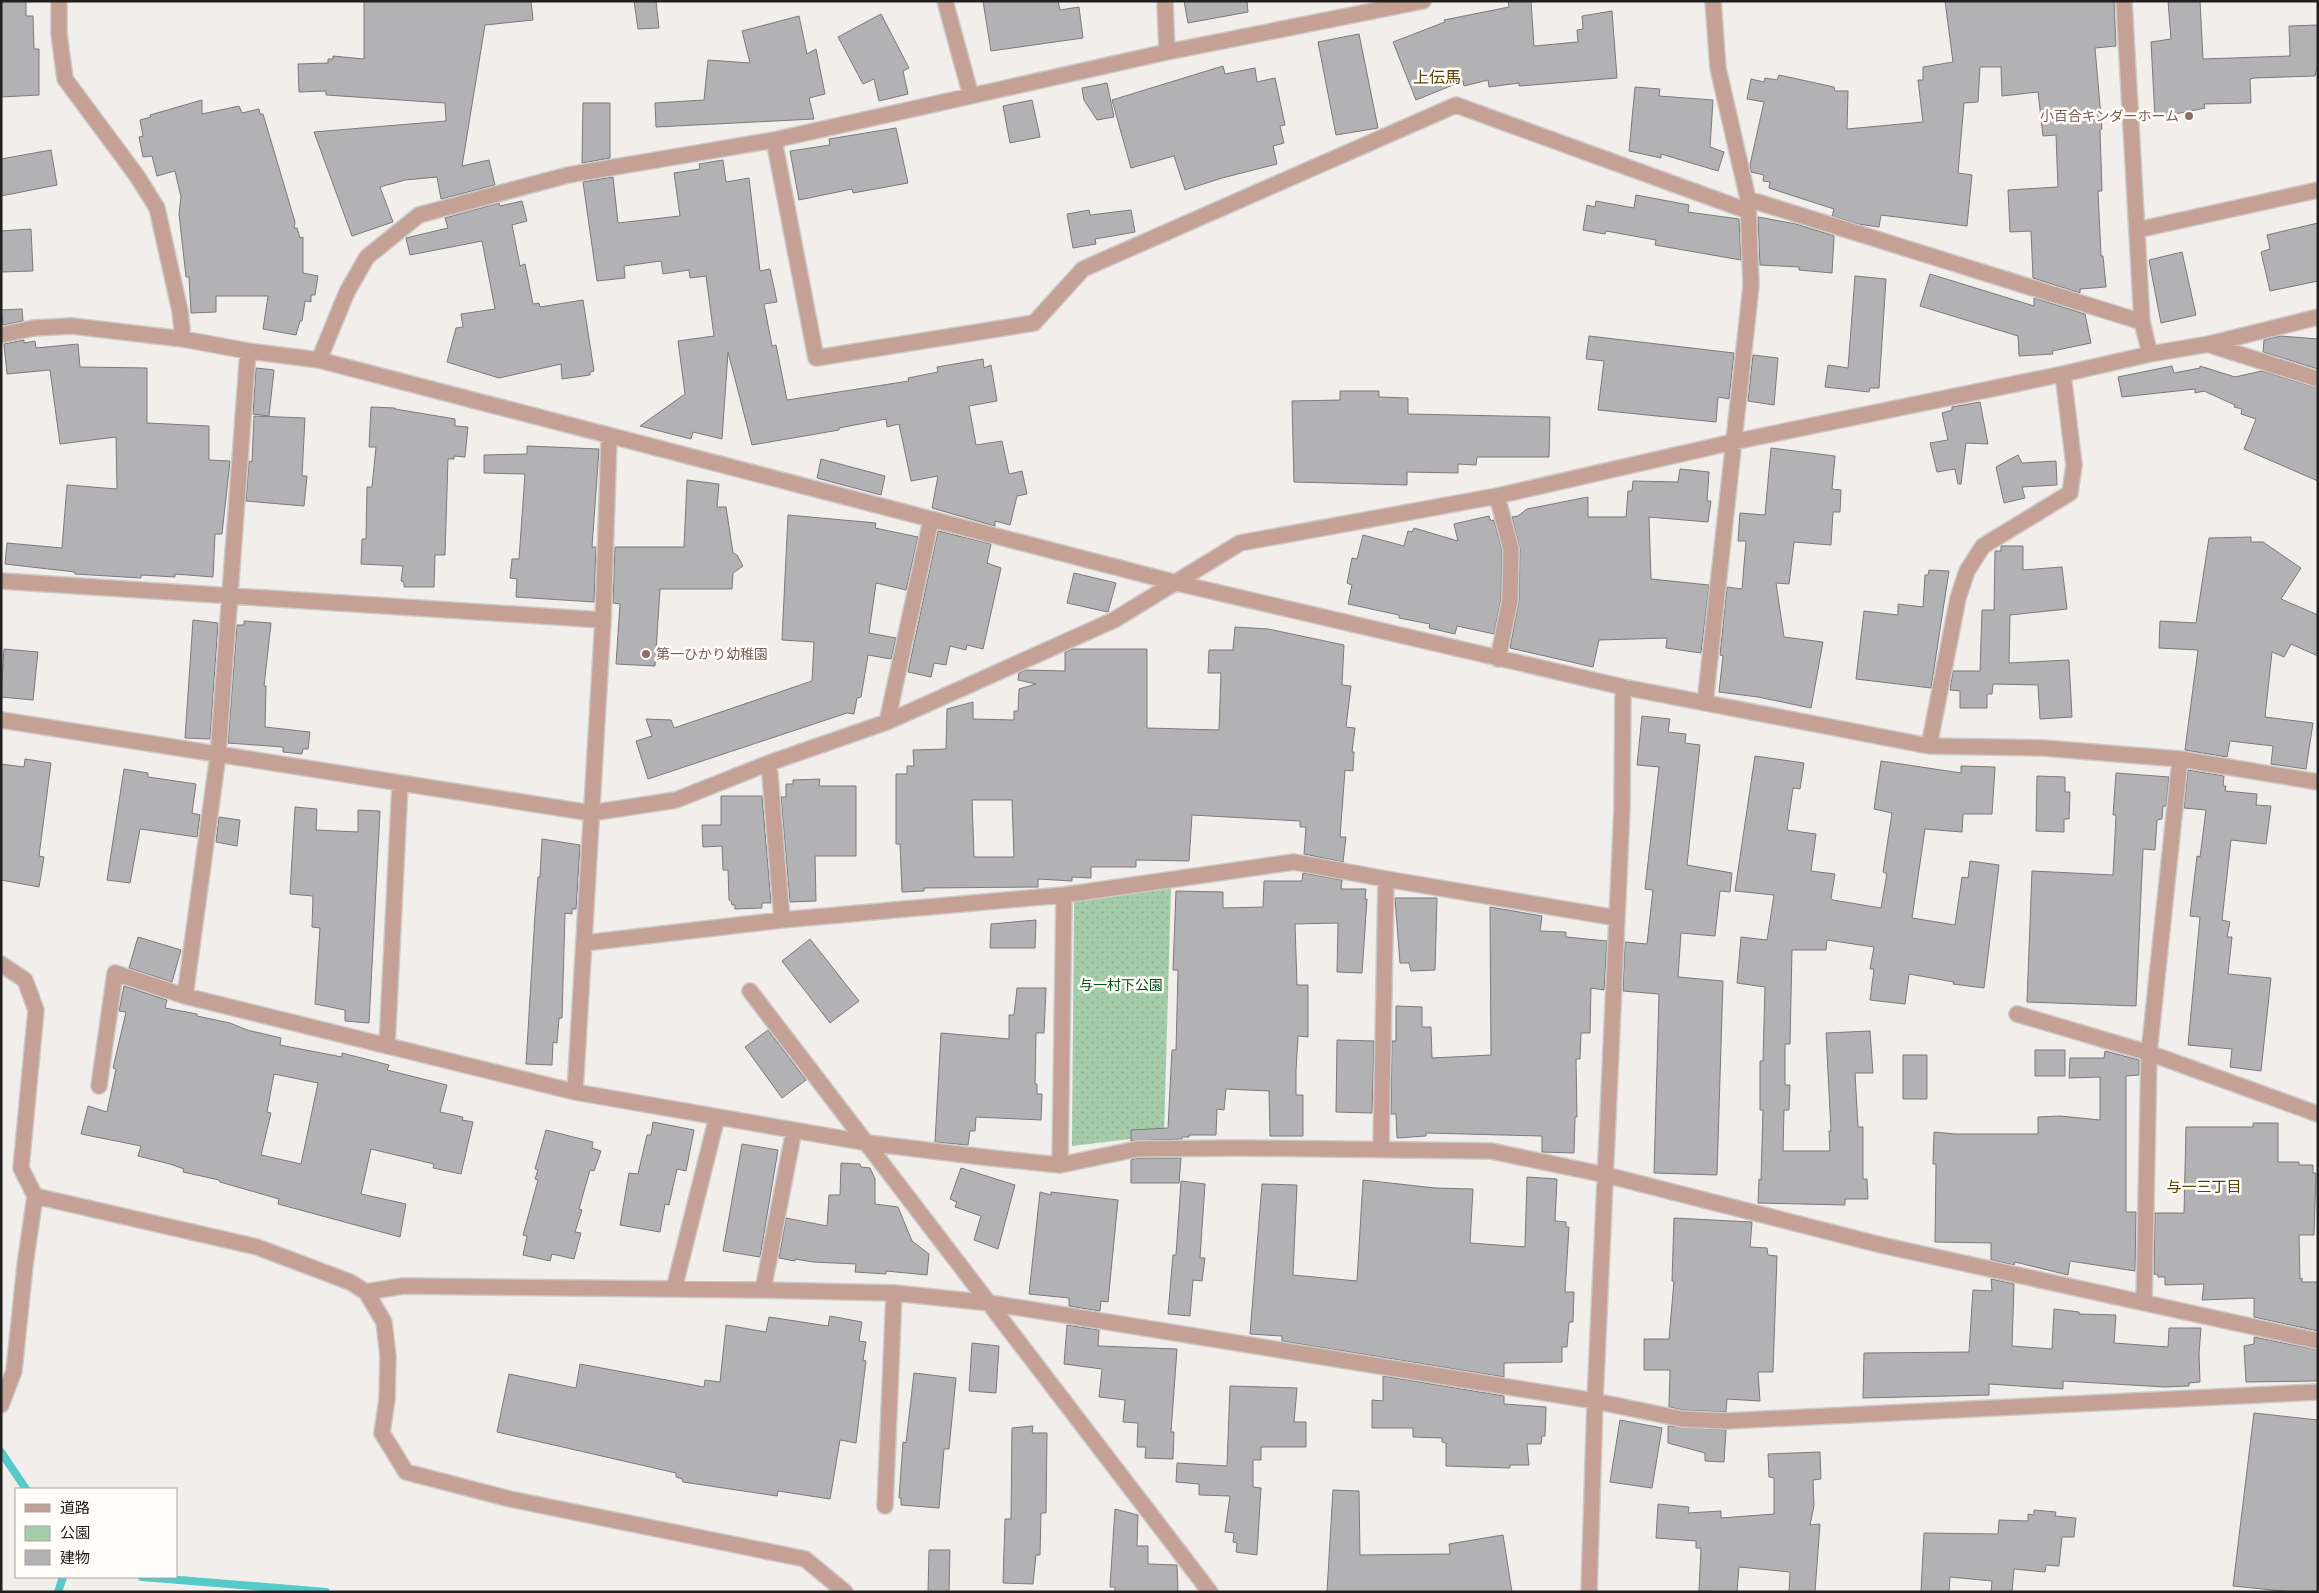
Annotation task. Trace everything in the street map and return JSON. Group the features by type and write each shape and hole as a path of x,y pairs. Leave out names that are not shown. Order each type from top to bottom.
{"street":[{"path":"59,1 59,34 65,79 137,176 158,208 180,311 184,339"},
{"path":"944,1 971,96"},
{"path":"1165,1 1167,52"},
{"path":"319,360 347,292 366,257 418,214 568,175 774,140 1167,52 1423,1"},
{"path":"1705,703 1751,286 1748,205 1718,68 1713,1"},
{"path":"2124,1 2142,322 2150,354"},
{"path":"774,140 816,358 1034,323 1083,269 1456,105 1748,205 2142,322"},
{"path":"2137,230 2318,190"},
{"path":"1,720 591,813 676,800 769,763 887,722 1114,620 1177,584 1240,543 1497,496 1733,442 2150,354 2209,344 2318,317"},
{"path":"1,335 34,328 72,326 184,339 248,351 319,360 609,437 689,455 1177,584 1622,687 1929,746 2043,748 2180,759 2318,782"},
{"path":"2209,344 2318,379"},
{"path":"185,996 218,755 248,351"},
{"path":"1929,746 1958,598 1967,571 1983,546 2070,493 2074,465 2062,374"},
{"path":"575,1092 603,620 609,437"},
{"path":"1497,496 1511,549 1510,600 1498,659"},
{"path":"887,722 931,520"},
{"path":"1,581 603,620"},
{"path":"1589,1592 1595,1401 1622,808 1622,687"},
{"path":"2144,1303 2149,1053 2180,759"},
{"path":"769,763 782,920"},
{"path":"387,1046 400,784"},
{"path":"585,943 782,920 1064,895 1294,862 1617,918"},
{"path":"1382,1150 1386,879"},
{"path":"1060,1164 1064,895"},
{"path":"1,964 25,980 36,1010 21,1168 35,1196 25,1265 14,1371 2,1404"},
{"path":"99,1086 115,973 185,996 575,1092 868,1143 991,1158 1060,1164 1137,1149 1239,1148 1491,1151 1606,1174 1881,1245 2318,1340"},
{"path":"750,991 1210,1592"},
{"path":"2017,1014 2149,1053 2318,1114"},
{"path":"674,1289 717,1117"},
{"path":"763,1290 794,1130"},
{"path":"35,1196 257,1247 350,1282 366,1292 384,1322 388,1356 387,1399 382,1433 406,1472 510,1499 805,1559 845,1592"},
{"path":"366,1292 402,1286 894,1293 990,1303 1595,1401 1682,1419 1726,1421 2318,1392"},
{"path":"885,1506 894,1293"}],"green space":[{"name":"与一村下公園","path":"1171,887 1164,1135 1072,1146 1074,902"}],"building":[{"path":"1,1 26,1 26,16 33,16 34,49 39,49 39,95 1,97"},
{"path":"364,1 531,1 533,20 485,25 462,166 489,160 495,185 441,199 437,177 405,180 380,187 393,222 352,236 314,132 446,121 445,103 326,95 326,91 299,92 298,64 328,63 328,59 333,59 333,56 364,59"},
{"path":"634,1 656,1 659,28 638,29"},
{"path":"983,1 1058,1 1060,10 1079,7 1083,38 991,51"},
{"path":"1184,1 1247,1 1248,12 1188,23"},
{"path":"1508,1 1531,1 1534,46 1578,42 1577,30 1583,29 1582,16 1612,11 1617,78 1519,86 1519,83 1489,87 1488,80 1464,86 1463,81 1416,100 1393,42 1445,22 1444,20 1509,7"},
{"path":"1945,1 2114,1 2116,46 2095,48 2102,129 2100,130 2102,191 2098,191 2101,256 2103,256 2106,287 2080,289 2080,293 2033,278 2031,231 2010,232 2008,190 2058,187 2056,135 2043,136 2038,92 2002,96 2001,67 1980,67 1978,102 1964,103 1958,173 1972,175 1967,226 1881,215 1879,227 1858,224 1832,216 1834,209 1769,188 1770,182 1763,181 1764,175 1751,172 1750,165 1764,102 1747,99 1751,79 1764,82 1765,78 1777,80 1779,75 1834,87 1835,91 1848,91 1847,129 1923,122 1918,80 1923,80 1923,67 1953,62"},
{"path":"2168,1 2200,1 2203,59 2290,56 2289,26 2318,25 2318,62 2315,76 2250,79 2251,103 2204,104 2205,108 2155,118 2151,42 2171,39"},
{"path":"881,14 909,68 903,71 908,94 879,101 874,79 863,84 838,37"},
{"path":"799,16 807,54 816,49 825,94 809,98 814,119 656,127 655,103 704,100 708,60 750,63 742,31"},
{"path":"1359,34 1378,128 1336,135 1318,42"},
{"path":"1223,66 1225,74 1255,68 1257,82 1275,78 1285,125 1280,126 1284,143 1273,146 1277,164 1185,190 1174,156 1131,168 1112,100"},
{"path":"1107,83 1114,117 1097,120 1084,100 1082,88"},
{"path":"1635,87 1660,89 1659,96 1713,100 1710,147 1724,152 1718,171 1661,154 1661,158 1629,151"},
{"path":"202,100 202,114 239,106 242,113 259,109 260,114 263,114 295,222 294,228 297,228 300,238 303,237 303,273 318,276 315,295 311,295 311,302 305,301 302,321 300,321 296,335 263,329 268,296 216,296 216,312 191,313 189,277 186,277 179,214 181,197 175,171 157,176 152,156 143,157 139,137 143,136 140,120 151,117 150,115"},
{"path":"1032,100 1040,137 1010,143 1003,106"},
{"path":"583,103 610,103 610,158 582,163"},
{"path":"896,128 908,183 853,193 852,189 799,200 790,151 830,145 829,139"},
{"path":"51,150 57,185 1,196 1,159"},
{"path":"723,160 726,182 749,178 760,271 770,269 777,302 764,304 772,346 776,345 787,400 909,381 908,378 938,372 937,367 983,359 984,368 991,365 997,401 969,406 976,445 1002,441 1009,474 1022,471 1027,494 1017,496 1010,525 995,521 995,526 932,508 938,476 911,481 899,424 887,427 886,419 839,428 839,430 752,445 728,352 722,439 693,432 691,439 640,426 685,394 678,341 714,336 706,276 690,278 689,270 663,274 661,261 624,266 625,278 597,281 583,182 613,177 618,223 680,216 674,173 700,169 699,164"},
{"path":"1636,195 1689,205 1688,212 1739,219 1741,260 1655,245 1656,240 1606,231 1605,234 1583,230 1587,205 1595,207 1596,201 1634,208"},
{"path":"522,201 527,221 512,225 520,266 525,264 533,304 539,303 540,307 583,300 594,371 590,372 590,375 562,379 561,364 499,378 447,362 456,328 463,327 461,314 495,309 482,241 410,255 406,238 448,228 445,218 499,203 500,206"},
{"path":"1089,210 1090,215 1131,210 1135,232 1095,239 1096,244 1073,248 1067,214"},
{"path":"1758,217 1796,224 1834,236 1832,273 1799,270 1799,267 1760,265"},
{"path":"2318,223 2318,281 2270,291 2261,252 2270,249 2267,235"},
{"path":"31,229 33,271 1,272 1,231"},
{"path":"2182,252 2196,315 2161,323 2149,260"},
{"path":"1930,274 2034,306 2034,298 2085,314 2091,343 2052,351 2053,354 2019,356 2018,336 1920,306"},
{"path":"1855,276 1886,279 1879,388 1870,388 1869,392 1825,387 1828,365 1848,368"},
{"path":"22,309 23,321 3,325 1,310"},
{"path":"1589,336 1734,353 1729,399 1718,397 1716,422 1598,410 1604,361 1586,359"},
{"path":"2280,336 2318,339 2318,369 2263,352 2264,340"},
{"path":"24,340 24,343 35,341 36,348 78,344 80,367 147,368 147,423 209,426 209,460 230,461 222,534 215,534 213,577 175,574 175,577 141,575 141,578 75,574 75,572 5,564 7,543 62,548 67,485 117,489 116,437 60,444 50,370 7,374 4,344"},
{"path":"1753,355 1778,358 1774,405 1748,401"},
{"path":"2172,366 2174,373 2200,368 2200,366 2235,377 2262,371 2318,388 2318,481 2244,449 2256,419 2241,414 2242,409 2234,407 2235,405 2204,391 2195,393 2195,389 2122,397 2118,377"},
{"path":"256,368 274,370 269,416 253,414"},
{"path":"1340,391 1379,391 1379,397 1408,398 1408,414 1550,417 1549,457 1477,457 1476,465 1458,464 1458,473 1407,472 1407,485 1294,482 1292,401 1340,400"},
{"path":"1980,402 1988,444 1966,443 1961,484 1958,484 1955,469 1937,472 1930,443 1948,440 1942,413 1952,410 1952,407"},
{"path":"371,407 395,408 455,419 455,426 468,427 465,457 454,456 454,459 448,459 445,555 435,555 434,587 404,587 404,582 401,581 403,566 361,564 362,539 366,539 367,487 372,487 376,447 369,447"},
{"path":"254,416 305,418 302,476 307,476 304,506 246,501 249,461 252,462"},
{"path":"527,446 599,449 592,547 596,547 594,602 516,597 517,579 510,578 512,559 519,559 525,474 484,473 484,455 527,454"},
{"path":"1771,448 1835,456 1832,489 1841,490 1840,512 1833,512 1831,545 1794,542 1789,584 1776,583 1784,637 1823,642 1811,708 1758,697 1719,692 1723,656 1720,655 1727,587 1742,589 1746,541 1738,541 1740,513 1765,515"},
{"path":"2018,455 2022,463 2056,461 2057,485 2022,487 2025,498 2004,503 1996,467"},
{"path":"821,459 885,476 881,495 817,478"},
{"path":"1680,469 1709,472 1707,501 1711,501 1708,522 1649,517 1651,579 1709,585 1701,653 1666,648 1667,638 1599,640 1593,667 1510,648 1519,600 1520,549 1512,517 1518,516 1527,509 1588,497 1588,517 1626,517 1628,491 1632,491 1633,481 1678,482"},
{"path":"687,480 719,484 717,507 726,507 733,553 737,555 743,566 733,573 732,589 660,589 655,666 616,664 620,604 613,603 615,547 684,547"},
{"path":"788,515 876,523 875,528 918,537 906,590 876,583 869,633 896,638 891,659 868,655 861,697 857,698 854,714 847,713 648,779 636,741 652,736 646,719 671,720 674,728 812,681 814,642 782,640"},
{"path":"1489,516 1491,521 1494,520 1502,550 1501,599 1494,634 1457,626 1455,634 1429,628 1430,624 1399,618 1399,615 1348,604 1352,585 1347,583 1352,558 1357,559 1363,535 1404,546 1408,531 1412,532 1414,528 1458,541 1454,524"},
{"path":"938,531 991,544 987,563 1001,568 983,649 967,645 966,650 950,646 946,665 934,663 931,677 908,672"},
{"path":"2251,537 2251,542 2263,542 2301,568 2281,599 2318,615 2318,656 2291,644 2284,657 2272,652 2265,717 2313,723 2306,769 2271,764 2273,746 2230,741 2227,757 2185,750 2198,650 2159,648 2160,621 2196,623 2209,538"},
{"path":"2001,546 2023,546 2023,570 2062,567 2067,609 2010,615 2009,663 2069,660 2072,717 2040,719 2038,685 1993,684 1992,694 1987,694 1987,708 1960,708 1960,691 1950,690 1953,671 1980,671 1982,610 1994,610 1995,551 2001,551"},
{"path":"1929,570 1949,571 1931,688 1856,679 1864,611 1898,615 1898,604 1923,607 1925,575 1928,575"},
{"path":"1074,573 1116,583 1108,612 1067,603"},
{"path":"193,620 218,623 210,739 185,738"},
{"path":"244,621 271,623 264,686 266,686 265,727 310,732 308,749 303,749 302,754 283,752 283,747 228,743 237,625 244,625"},
{"path":"1235,627 1268,629 1344,645 1342,685 1351,686 1346,727 1355,728 1352,752 1354,752 1353,771 1345,770 1340,837 1346,837 1343,862 1304,854 1306,827 1300,827 1300,821 1192,815 1189,861 1136,860 1136,867 1091,867 1091,878 1072,877 1072,881 1038,879 1038,887 924,888 924,891 902,892 900,844 896,844 896,774 907,774 907,766 914,766 913,750 946,749 947,709 973,702 973,719 1014,720 1014,711 1018,711 1019,689 1036,684 1018,680 1019,673 1025,670 1065,671 1065,652 1073,649 1147,649 1147,728 1219,730 1221,673 1208,673 1209,650 1233,650","holes":["972,800 1012,800 1014,857 974,857"]},
{"path":"4,649 38,652 33,700 1,697"},
{"path":"1642,716 1670,719 1668,732 1686,734 1685,743 1700,745 1687,865 1732,873 1730,892 1720,891 1715,936 1681,933 1678,977 1723,981 1717,1175 1654,1173 1659,994 1623,991 1625,942 1647,944 1653,890 1645,889 1659,767 1637,765"},
{"path":"1755,756 1804,763 1800,789 1793,788 1787,830 1816,834 1811,871 1835,874 1831,898 1833,900 1881,908 1887,874 1883,872 1892,813 1874,809 1881,761 1961,773 1961,766 1995,767 1992,814 1963,814 1962,832 1925,829 1912,918 1955,925 1962,877 1968,878 1970,861 1999,865 1984,988 1953,984 1954,982 1909,974 1905,1004 1870,1000 1874,969 1870,969 1874,947 1827,940 1826,950 1792,950 1790,1044 1785,1044 1785,1085 1790,1085 1789,1110 1784,1110 1783,1151 1830,1151 1829,1131 1831,1131 1826,1033 1870,1031 1873,1073 1855,1073 1858,1127 1863,1127 1863,1179 1867,1179 1868,1199 1845,1199 1845,1205 1758,1203 1759,1179 1761,1180 1763,1110 1760,1110 1760,1061 1763,1061 1765,987 1737,983 1741,937 1767,940 1774,895 1735,891"},
{"path":"25,759 51,763 39,856 44,857 39,887 1,880 1,764 24,767"},
{"path":"124,769 148,773 148,777 196,784 192,813 200,815 197,837 140,829 130,883 107,880"},
{"path":"2188,770 2224,776 2223,786 2226,786 2225,791 2257,794 2256,805 2271,806 2266,844 2231,840 2222,920 2230,922 2227,937 2232,937 2228,974 2271,978 2261,1071 2230,1067 2232,1049 2188,1045 2200,917 2190,916 2197,856 2200,857 2206,810 2184,808"},
{"path":"2116,773 2169,777 2166,806 2163,806 2162,819 2157,820 2155,850 2143,849 2136,1006 2027,1002 2032,871 2113,875 2116,815 2113,815"},
{"path":"2037,776 2065,777 2065,792 2070,792 2069,819 2064,819 2064,832 2036,831"},
{"path":"820,779 819,786 856,786 856,856 815,856 816,901 790,902 781,797 786,797 786,784 793,784 793,780"},
{"path":"721,796 762,796 771,903 762,903 762,908 735,909 735,905 732,905 729,900 728,870 723,870 722,846 703,847 702,825 721,825"},
{"path":"295,807 317,809 316,830 358,832 358,810 380,811 369,1023 345,1021 345,1010 315,1004 320,928 312,927 313,896 290,894"},
{"path":"219,817 240,820 237,846 216,842"},
{"path":"542,839 580,845 576,909 572,909 572,914 565,913 562,1018 559,1018 557,1043 553,1042 552,1065 526,1064 535,915"},
{"path":"1303,873 1342,880 1341,889 1366,889 1365,899 1367,899 1362,973 1337,972 1338,923 1295,924 1297,985 1308,985 1308,1037 1298,1036 1296,1071 1296,1095 1303,1095 1303,1136 1270,1136 1269,1091 1226,1089 1224,1110 1217,1109 1216,1135 1189,1135 1189,1137 1182,1137 1182,1139 1131,1141 1131,1130 1168,1128 1172,1050 1176,1050 1178,970 1173,970 1176,891 1223,892 1223,908 1263,907 1264,881 1302,881"},
{"path":"1395,898 1437,898 1435,970 1411,971 1409,963 1400,963"},
{"path":"1490,907 1542,916 1540,931 1566,932 1566,937 1607,941 1604,990 1591,988 1590,1033 1581,1033 1580,1059 1576,1059 1577,1117 1575,1117 1574,1153 1542,1152 1542,1136 1426,1133 1426,1136 1397,1138 1396,1114 1391,1114 1392,1041 1396,1041 1396,1006 1422,1007 1422,1027 1431,1027 1432,1058 1491,1055"},
{"path":"1036,920 1035,948 990,948 991,924"},
{"path":"138,937 181,950 172,982 129,968"},
{"path":"810,939 859,1001 830,1023 782,961"},
{"path":"124,986 167,1000 165,1008 197,1014 197,1016 230,1023 247,1030 281,1038 280,1045 342,1057 342,1053 389,1065 387,1070 447,1085 440,1112 463,1117 462,1120 473,1122 461,1174 433,1168 434,1164 371,1149 361,1194 406,1204 400,1237 278,1204 279,1199 220,1182 219,1180 183,1172 184,1169 170,1164 138,1156 141,1146 81,1134 88,1106 107,1112 116,1069 113,1068 126,1012 119,1011","holes":["274,1074 318,1083 301,1164 261,1155 271,1113 267,1112"]},
{"path":"1017,988 1046,988 1044,1033 1036,1033 1035,1084 1037,1084 1037,1094 1042,1094 1041,1120 976,1117 975,1131 970,1131 968,1145 935,1142 941,1033 1009,1039 1009,1015 1014,1015"},
{"path":"768,1030 806,1080 782,1098 745,1047"},
{"path":"1337,1040 1374,1041 1372,1113 1336,1112"},
{"path":"2035,1050 2065,1050 2065,1076 2035,1076"},
{"path":"2105,1051 2139,1060 2139,1075 2126,1076 2126,1212 2136,1212 2135,1271 2070,1261 2068,1275 2015,1262 2014,1265 1991,1260 1991,1243 1935,1242 1936,1164 1933,1164 1934,1132 1955,1134 2038,1134 2038,1117 2060,1116 2100,1120 2100,1077 2069,1078 2070,1058 2104,1058"},
{"path":"1903,1055 1927,1055 1927,1099 1903,1099"},
{"path":"653,1122 694,1130 686,1171 677,1169 669,1205 665,1204 660,1232 620,1225 629,1173 638,1174 647,1135 651,1135"},
{"path":"2253,1123 2278,1123 2278,1162 2299,1162 2299,1165 2313,1165 2313,1173 2316,1173 2314,1235 2299,1235 2300,1279 2302,1278 2302,1282 2318,1282 2318,1331 2254,1317 2254,1298 2202,1300 2204,1284 2165,1285 2165,1277 2158,1277 2158,1275 2154,1274 2155,1213 2184,1213 2186,1127 2253,1127"},
{"path":"546,1130 593,1142 592,1148 601,1151 594,1171 590,1170 579,1209 582,1210 575,1232 581,1233 574,1259 552,1254 550,1261 523,1255 527,1236 523,1235 538,1180 535,1179 538,1170 535,1169"},
{"path":"742,1144 778,1150 760,1257 723,1251"},
{"path":"1138,1158 1181,1158 1179,1183 1131,1183 1131,1160"},
{"path":"841,1163 860,1164 861,1167 870,1168 875,1179 875,1204 898,1207 912,1241 929,1254 927,1275 886,1271 886,1274 855,1272 856,1264 813,1262 795,1259 795,1261 779,1258 786,1218 827,1226 829,1195 840,1195"},
{"path":"961,1168 1015,1185 998,1249 974,1240 981,1216 955,1207 957,1202 950,1199"},
{"path":"1527,1177 1557,1179 1555,1221 1566,1222 1566,1227 1569,1227 1565,1292 1574,1292 1573,1322 1569,1322 1567,1347 1562,1347 1562,1362 1504,1363 1504,1377 1282,1341 1282,1336 1250,1334 1262,1184 1297,1185 1293,1275 1357,1281 1363,1180 1435,1188 1473,1189 1470,1243 1525,1247"},
{"path":"1181,1181 1205,1184 1200,1258 1205,1258 1202,1281 1193,1280 1190,1316 1168,1314 1173,1255 1176,1255"},
{"path":"1040,1192 1051,1195 1051,1192 1118,1200 1108,1302 1101,1301 1100,1311 1069,1306 1069,1298 1029,1294"},
{"path":"1674,1218 1752,1222 1750,1247 1767,1248 1768,1255 1777,1256 1773,1372 1758,1372 1760,1401 1727,1399 1726,1412 1683,1410 1669,1407 1670,1370 1644,1370 1644,1339 1669,1339 1674,1281 1672,1281"},
{"path":"1991,1279 2014,1284 2012,1346 2052,1349 2054,1309 2079,1312 2079,1314 2116,1315 2114,1343 2168,1347 2169,1328 2201,1328 2199,1354 2200,1382 2189,1383 2189,1386 2165,1387 2063,1381 2063,1389 1989,1384 1989,1395 1863,1398 1864,1353 1969,1352 1973,1290 1992,1291"},
{"path":"830,1316 862,1322 859,1341 866,1342 863,1360 866,1361 856,1443 840,1440 830,1499 778,1491 777,1496 683,1482 682,1479 676,1477 676,1473 497,1432 509,1374 576,1388 580,1364 704,1387 705,1380 720,1382 726,1325 766,1332 769,1317 828,1326"},
{"path":"1067,1325 1099,1330 1098,1346 1177,1349 1171,1432 1174,1432 1173,1459 1145,1458 1146,1447 1137,1447 1138,1423 1123,1422 1125,1400 1099,1397 1102,1369 1064,1364"},
{"path":"2254,1337 2318,1350 2318,1381 2246,1382 2244,1346 2254,1344"},
{"path":"972,1343 999,1346 996,1393 969,1391"},
{"path":"914,1373 956,1378 949,1449 944,1449 939,1508 901,1505 901,1498 899,1498 903,1442 906,1443"},
{"path":"1383,1376 1504,1396 1504,1404 1546,1407 1545,1436 1542,1436 1541,1444 1527,1444 1529,1465 1510,1465 1510,1468 1446,1466 1446,1443 1442,1442 1442,1438 1413,1437 1413,1428 1372,1428 1372,1400 1383,1401"},
{"path":"1230,1386 1297,1388 1294,1422 1306,1422 1306,1447 1261,1447 1261,1460 1253,1460 1253,1487 1261,1488 1257,1555 1236,1552 1237,1543 1233,1542 1234,1533 1225,1532 1230,1496 1199,1495 1199,1484 1176,1482 1177,1463 1227,1466"},
{"path":"2254,1413 2318,1420 2318,1592 2292,1592 2233,1586"},
{"path":"1620,1420 1662,1428 1652,1488 1610,1482"},
{"path":"1033,1426 1032,1433 1047,1433 1046,1513 1041,1513 1040,1555 1036,1555 1033,1584 1003,1583 1005,1519 1011,1519 1012,1428"},
{"path":"1668,1426 1726,1430 1724,1462 1705,1461 1705,1453 1668,1443"},
{"path":"1820,1452 1821,1479 1813,1480 1814,1506 1810,1525 1820,1524 1815,1592 1789,1592 1790,1572 1739,1567 1737,1592 1699,1591 1701,1548 1696,1548 1696,1541 1656,1538 1658,1504 1689,1507 1688,1513 1721,1511 1721,1518 1774,1514 1774,1478 1769,1477 1768,1454"},
{"path":"1333,1490 1359,1491 1360,1555 1450,1554 1449,1544 1503,1535 1512,1592 1327,1592"},
{"path":"1115,1509 1138,1515 1137,1546 1148,1546 1148,1564 1177,1565 1178,1592 1115,1592 1115,1587 1110,1587"},
{"path":"2034,1510 2056,1512 2055,1516 2076,1518 2074,1537 2062,1537 2059,1566 2046,1565 2045,1572 2014,1569 2012,1592 1991,1592 1992,1581 1950,1577 1949,1592 1921,1592 1924,1533 1998,1534 1999,1520 2028,1521 2028,1514 2034,1515"},
{"path":"929,1550 950,1550 949,1592 928,1592"}],"waterway":[{"path":"1,1452 25,1488"},
{"path":"58,1592 63,1578"},
{"path":"154,1578 326,1592"}],"place":[{"name":"小百合キンダーホーム","path":"2189,116"},
{"name":"第一ひかり幼稚園","path":"646,654"}],"district":[{"name":"上伝馬","path":"1437,77"},
{"name":"与一三丁目","path":"2204,1187"}]}
